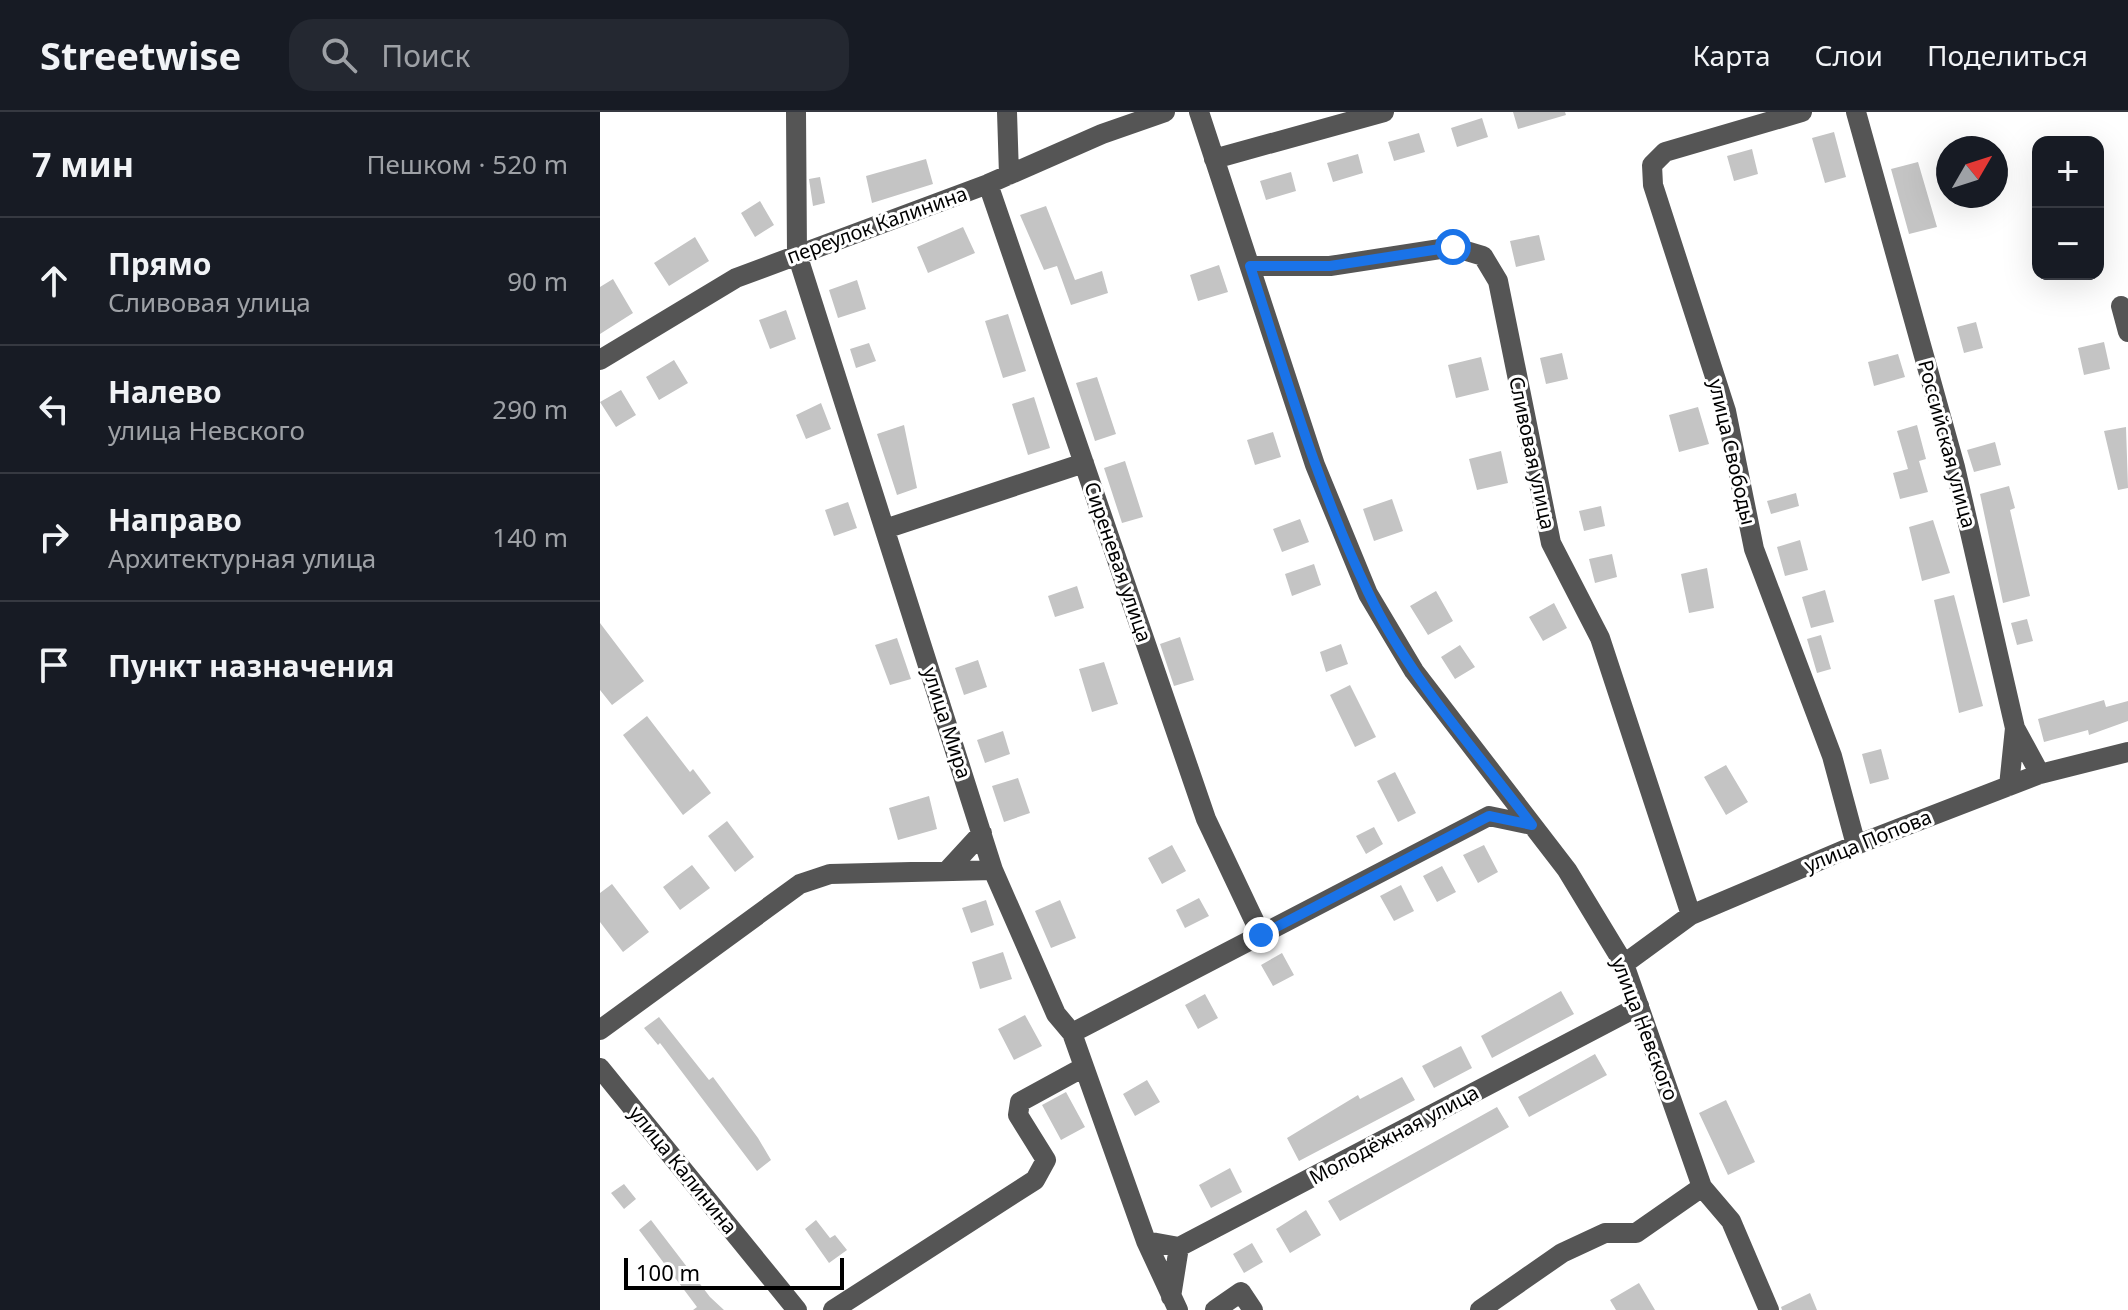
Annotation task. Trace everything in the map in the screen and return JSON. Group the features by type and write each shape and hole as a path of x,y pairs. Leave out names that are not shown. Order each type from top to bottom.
{"street":[{"name":"улица Мира","path":"796,112 797,254 993,870 1056,1014 1072,1033 1146,1241 1175,1304"},
{"path":"1007,112 1009,175"},
{"name":"переулок Калинина","path":"600,360 736,278 988,184 1165,112"},
{"name":"улица Невского","path":"1200,112 1315,465 1368,594 1414,671 1567,870 1624,964 1702,1187 1731,1221 1769,1310"},
{"path":"1214,159 1384,112"},
{"name":"улица Свободы","path":"1802,112 1665,152 1652,165 1726,411 1754,549 1832,756 1856,845"},
{"name":"Российская улица","path":"1856,112 1955,467 2015,728 2040,774"},
{"name":"Сиреневая улица","path":"988,184 1206,819 1261,935"},
{"name":"Сливовая улица","path":"1250,266 1330,266 1453,247 1483,256 1498,281 1551,543 1600,638 1691,915"},
{"path":"2121,306 2128,332"},
{"path":"885,529 1084,463"},
{"path":"2009,786 2015,728"},
{"name":"улица Попова","path":"1624,964 1691,915 1856,845 2040,774 2128,752"},
{"path":"1072,1033 1489,816 1532,825"},
{"path":"947,871 982,833"},
{"path":"600,1030 800,884 830,874 993,870"},
{"name":"Молодёжная улица","path":"1179,1247 1639,1006"},
{"path":"833,1310 1035,1180 1046,1160 1018,1115 1020,1102 1084,1067"},
{"name":"улица Калинина","path":"600,1068 797,1310"},
{"path":"1480,1310 1562,1253 1605,1233 1636,1233 1702,1187"},
{"path":"1146,1241 1179,1247 1175,1304"},
{"path":"1215,1310 1241,1292 1253,1310"}],"building":[{"path":"1513,112 1565,112 1566,115 1518,129"},
{"path":"1482,118 1488,137 1457,147 1451,128"},
{"path":"1834,132 1846,177 1825,183 1812,138"},
{"path":"1419,133 1425,152 1394,161 1388,142"},
{"path":"1752,149 1758,174 1734,181 1727,156"},
{"path":"1358,154 1363,173 1333,182 1327,163"},
{"path":"926,159 933,184 872,203 866,176"},
{"path":"1918,162 1937,227 1909,234 1891,169"},
{"path":"1291,172 1296,191 1266,200 1260,181"},
{"path":"820,177 825,203 813,206 809,179"},
{"path":"760,201 774,225 755,237 741,213"},
{"path":"1046,206 1075,280 1102,271 1108,293 1071,305 1057,266 1044,270 1020,215"},
{"path":"963,227 975,253 928,273 917,247"},
{"path":"1539,235 1545,260 1516,267 1510,241"},
{"path":"695,237 709,261 669,286 654,263"},
{"path":"1219,265 1228,292 1198,301 1190,275"},
{"path":"613,279 633,313 600,334 600,287"},
{"path":"857,280 866,309 838,318 829,290"},
{"path":"786,310 796,339 770,349 759,320"},
{"path":"1008,314 1026,371 1003,378 985,321"},
{"path":"1976,322 1983,348 1964,353 1957,327"},
{"path":"2104,342 2110,369 2084,375 2078,348"},
{"path":"869,343 876,361 856,368 850,349"},
{"path":"1562,353 1568,379 1546,384 1540,358"},
{"path":"1898,354 1905,377 1874,386 1868,362"},
{"path":"1481,357 1489,390 1456,398 1448,365"},
{"path":"674,360 688,383 659,400 646,377"},
{"path":"1097,377 1116,434 1095,441 1076,383"},
{"path":"621,390 636,415 616,427 600,402"},
{"path":"1034,397 1050,448 1028,455 1012,404"},
{"path":"821,403 831,429 806,439 796,415"},
{"path":"1698,407 1709,444 1679,452 1669,415"},
{"path":"904,425 917,488 897,495 877,434"},
{"path":"1917,425 1926,459 1919,461 1928,492 1900,499 1893,473 1908,469 1897,431"},
{"path":"2126,427 2128,488 2118,490 2104,431"},
{"path":"1273,432 1281,457 1255,465 1247,440"},
{"path":"1995,442 2001,465 1974,472 1967,450"},
{"path":"1501,451 1508,483 1477,490 1469,459"},
{"path":"1125,461 1143,517 1122,523 1104,468"},
{"path":"2009,486 2015,508 2010,510 2030,596 2003,603 1980,494"},
{"path":"1796,493 1799,506 1771,514 1767,501"},
{"path":"1392,499 1403,531 1374,541 1363,509"},
{"path":"848,502 857,528 834,536 825,510"},
{"path":"1601,506 1605,526 1584,531 1579,511"},
{"path":"1300,519 1309,542 1282,552 1273,529"},
{"path":"1933,520 1950,573 1922,581 1909,527"},
{"path":"1800,540 1808,570 1785,576 1777,547"},
{"path":"1612,554 1617,577 1595,583 1589,559"},
{"path":"1314,564 1321,585 1292,596 1285,574"},
{"path":"1707,568 1714,608 1689,613 1681,574"},
{"path":"1077,586 1084,608 1055,617 1048,596"},
{"path":"1825,590 1834,622 1811,628 1802,597"},
{"path":"1436,591 1453,621 1428,635 1410,606"},
{"path":"1954,595 1983,706 1959,713 1934,600"},
{"path":"1554,603 1567,628 1543,641 1529,617"},
{"path":"2027,619 2033,641 2017,645 2011,623"},
{"path":"600,623 644,681 612,705 600,690"},
{"path":"1821,635 1831,669 1817,673 1807,639"},
{"path":"1180,637 1194,680 1174,686 1160,644"},
{"path":"897,638 911,679 890,685 875,645"},
{"path":"1341,644 1348,664 1326,672 1320,652"},
{"path":"1460,645 1475,667 1455,679 1441,657"},
{"path":"978,660 987,687 964,695 955,668"},
{"path":"1104,662 1118,704 1092,712 1079,669"},
{"path":"1350,685 1376,737 1355,747 1330,695"},
{"path":"2104,700 2106,707 2128,701 2128,721 2089,735 2088,730 2044,742 2038,719"},
{"path":"647,716 690,772 693,769 711,793 683,815 623,735"},
{"path":"1003,731 1010,754 985,763 977,740"},
{"path":"1881,749 1889,779 1870,784 1862,754"},
{"path":"1726,765 1748,802 1726,815 1704,777"},
{"path":"1395,772 1416,813 1398,822 1377,781"},
{"path":"1018,778 1030,813 1004,822 992,786"},
{"path":"929,796 937,829 898,840 889,808"},
{"path":"727,821 754,857 735,872 708,836"},
{"path":"1374,827 1383,844 1366,854 1356,836"},
{"path":"1172,845 1186,871 1162,884 1148,858"},
{"path":"1484,845 1498,872 1478,883 1463,855"},
{"path":"692,865 710,888 680,910 663,887"},
{"path":"1442,866 1456,892 1437,902 1423,876"},
{"path":"612,884 649,932 623,952 600,922 600,893"},
{"path":"1401,885 1414,911 1394,921 1380,896"},
{"path":"1199,898 1209,916 1185,928 1176,910"},
{"path":"986,900 994,925 971,933 962,908"},
{"path":"1060,900 1076,938 1051,948 1035,911"},
{"path":"1003,952 1012,979 980,989 972,962"},
{"path":"1282,953 1294,975 1273,986 1261,965"},
{"path":"1561,991 1574,1014 1492,1058 1481,1036"},
{"path":"1205,994 1218,1018 1198,1029 1185,1005"},
{"path":"1025,1015 1042,1046 1014,1060 998,1029"},
{"path":"659,1017 709,1080 713,1077 758,1138 771,1160 757,1171 660,1043 658,1045 644,1028"},
{"path":"1461,1046 1472,1068 1434,1088 1422,1066"},
{"path":"1595,1054 1607,1075 1529,1117 1518,1097"},
{"path":"1402,1077 1415,1100 1299,1161 1287,1138 1358,1095 1360,1099"},
{"path":"1147,1080 1160,1102 1135,1116 1123,1094"},
{"path":"1066,1092 1085,1127 1061,1140 1042,1105"},
{"path":"1726,1100 1755,1162 1728,1175 1699,1113"},
{"path":"1497,1107 1509,1127 1340,1221 1328,1201"},
{"path":"1230,1168 1242,1192 1211,1208 1199,1185"},
{"path":"624,1184 636,1199 624,1209 611,1193"},
{"path":"1306,1210 1321,1235 1290,1253 1276,1229"},
{"path":"651,1220 710,1297 724,1310 693,1310 697,1307 639,1230"},
{"path":"816,1220 830,1238 835,1235 847,1250 829,1263 805,1229"},
{"path":"1252,1243 1263,1262 1244,1273 1233,1254"},
{"path":"1639,1283 1655,1310 1616,1310 1610,1300"},
{"path":"1810,1293 1817,1310 1782,1310 1781,1307"}],"route":[{"path":"1261,935 1489,816 1532,825 1414,671 1368,594 1315,465 1250,266 1330,266 1453,247"}]}
